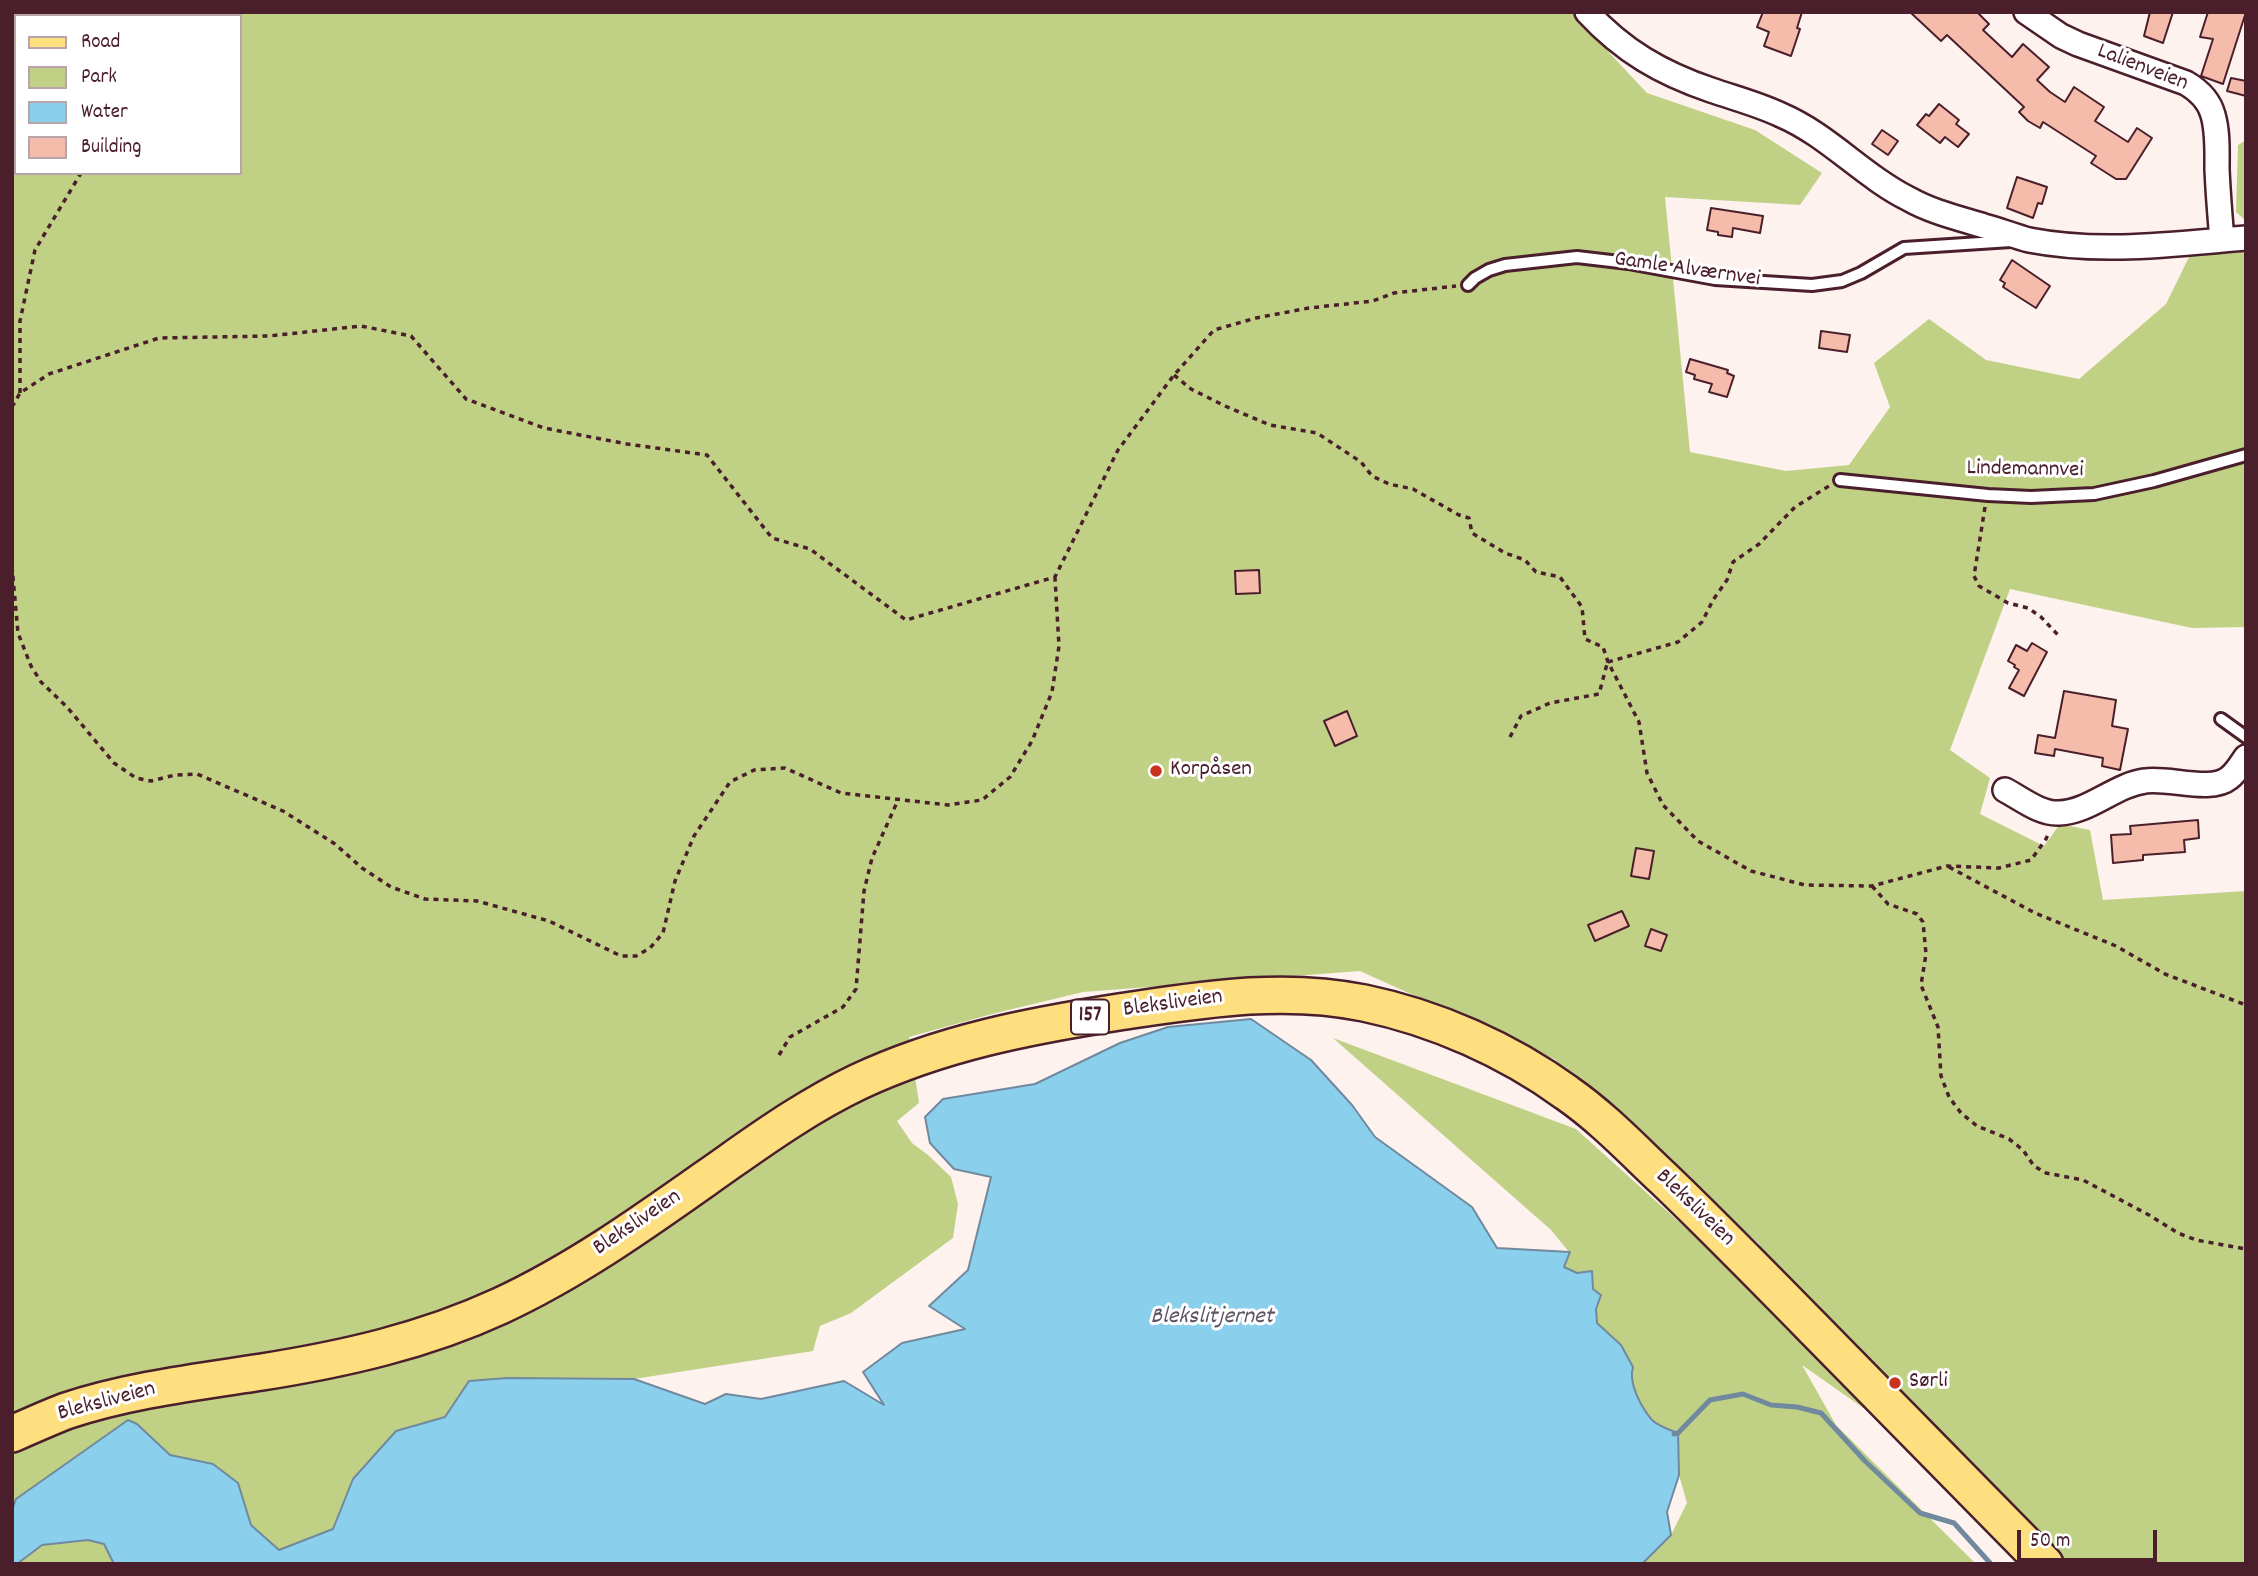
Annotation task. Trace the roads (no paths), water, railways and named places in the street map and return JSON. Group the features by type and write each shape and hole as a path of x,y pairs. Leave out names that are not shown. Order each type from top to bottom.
{"main road":[{"name":"Bleksliveien","path":"12,1434 66,1411 94,1403 198,1381 361,1353 468,1321 523,1296 591,1256 812,1107 863,1080 920,1057 1013,1030 1086,1017 1236,996 1302,995 1377,1006 1450,1030 1500,1053 1569,1094 1616,1133 1697,1210 2045,1564"}],"street":[{"name":"Gamle Alværnvei","path":"1587,12 1616,42 1648,63 1709,90 1758,105 1795,121 1907,199 1942,214 2028,239 2126,248 2246,238"},
{"name":"Lalienveien","path":"2026,12 2078,44 2186,83 2206,100 2213,114 2216,135 2218,207 2222,240"},
{"path":"2005,790 2038,808 2061,813 2143,781 2162,779 2220,783 2232,776 2246,757"}],"lane":[{"name":"Gamle Alværnvei","path":"1468,285 1489,270 1505,265 1577,257 1628,263 1715,279 1812,285 1842,281 1904,248 2028,239"},
{"name":"Lindemannvei","path":"1840,480 1988,495 2031,497 2094,494 2154,481 2246,455"},
{"path":"2221,719 2246,737"}],"water":[{"name":"Blekslitjernet","path":"1251,1019 1311,1060 1352,1105 1375,1137 1472,1207 1497,1248 1570,1252 1564,1267 1577,1273 1592,1271 1593,1289 1601,1295 1596,1309 1597,1323 1621,1345 1633,1367 1632,1380 1636,1395 1648,1415 1657,1424 1678,1433 1679,1475 1667,1512 1671,1535 1642,1564 114,1564 104,1544 88,1540 42,1545 17,1564 12,1564 12,1510 16,1499 128,1420 137,1424 170,1455 213,1464 238,1483 251,1525 279,1550 333,1529 353,1479 396,1431 445,1417 469,1381 507,1378 634,1379 705,1404 726,1394 761,1399 844,1381 884,1405 863,1372 902,1343 965,1329 929,1306 968,1270 991,1177 954,1169 930,1143 925,1117 943,1099 1035,1084 1120,1043 1168,1027"}],"waterway":[{"path":"1674,1434 1710,1400 1743,1394 1771,1405 1797,1407 1821,1413 1865,1461 1920,1513 1954,1523 1991,1564"}],"place":[{"name":"Korpåsen","path":"1156,771"},
{"name":"Sørli","path":"1895,1383"}]}
